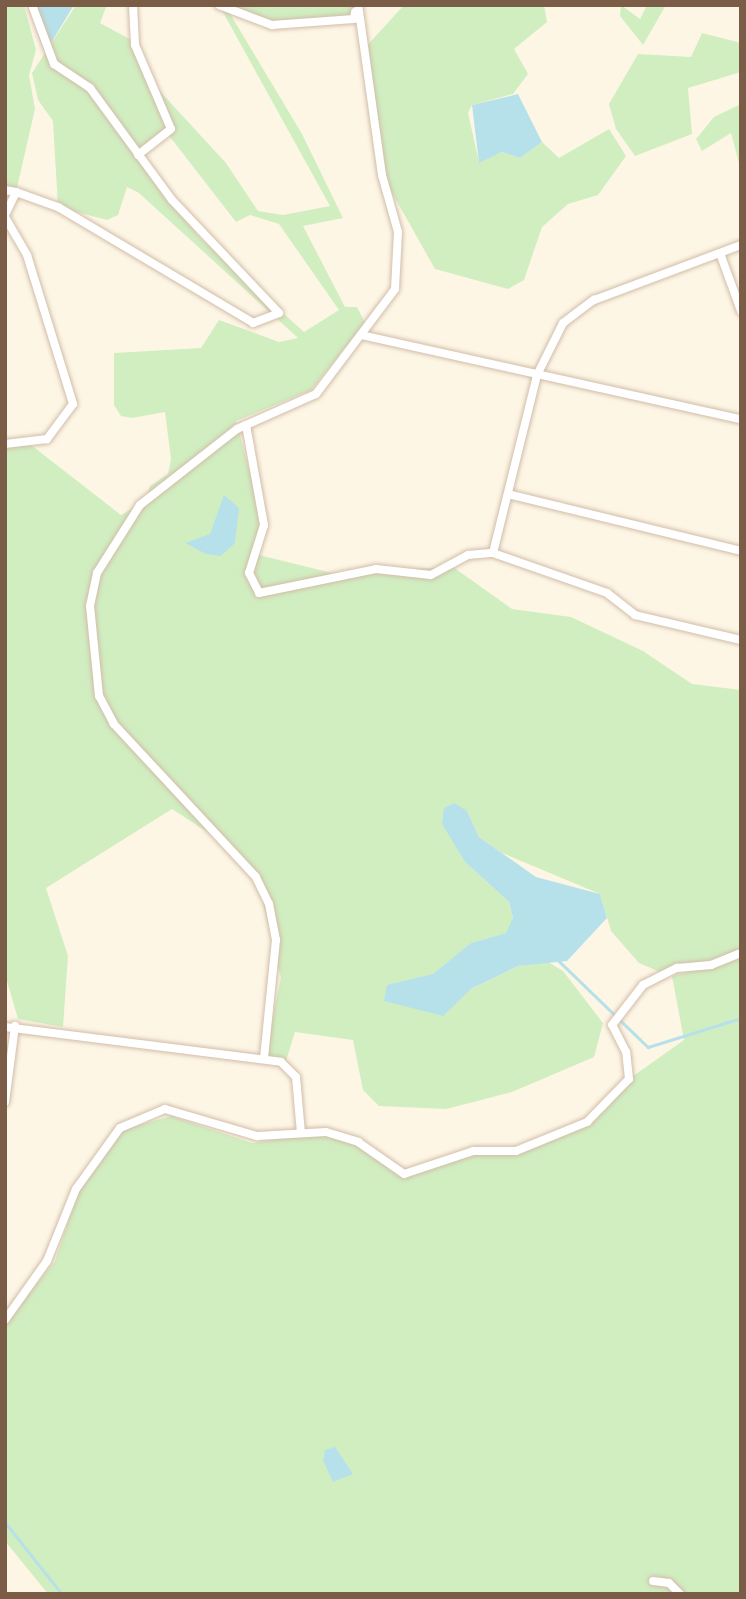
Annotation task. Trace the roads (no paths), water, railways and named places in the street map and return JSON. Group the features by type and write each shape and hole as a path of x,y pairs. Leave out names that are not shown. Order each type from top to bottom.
{"street":[{"path":"5,190 16,192 112,234 253,323 279,313 172,200 90,88 45,52 32,5"},
{"path":"133,5 135,45 171,129 138,155"},
{"path":"219,5 272,25 354,19 357,5"},
{"path":"264,1058 276,940 269,904 256,877 114,724 100,696 90,606 97,573 140,505 246,425 316,394 396,289 399,241 382,175 357,5"},
{"path":"5,444 47,439 73,404 27,255 5,216 16,192"},
{"path":"493,553 537,375 575,312 626,286 721,256 741,245"},
{"path":"721,256 741,312"},
{"path":"361,335 741,419"},
{"path":"246,425 264,525 248,573 259,593 376,569 431,575 468,555 493,553 607,593 635,615 741,640"},
{"path":"508,494 741,551"},
{"path":"5,1320 47,1261 76,1189 120,1128 165,1109 257,1136 326,1132 358,1142 404,1174 473,1151 516,1151 587,1122 629,1079 614,1020 659,975 741,953"},
{"path":"5,1102 15,1026"},
{"path":"5,1027 15,1026 281,1062 296,1077 302,1133"},
{"path":"653,1581 669,1583 680,1594"}],"water":[{"path":"37,5 74,5 45,53 39,37"},
{"path":"518,94 542,142 520,158 502,152 479,163 472,105"},
{"path":"224,495 239,508 235,543 221,556 206,554 185,543 210,534"},
{"path":"454,803 467,811 479,837 536,877 600,894 607,918 567,961 518,966 471,989 443,1016 384,1001 387,985 433,974 471,943 506,933 513,918 509,902 465,862 442,824 444,808"},
{"path":"335,1447 353,1474 333,1482 323,1461 325,1450"}],"waterway":[{"path":"559,961 648,1047 741,1018"},
{"path":"5,1522 62,1594"}]}
